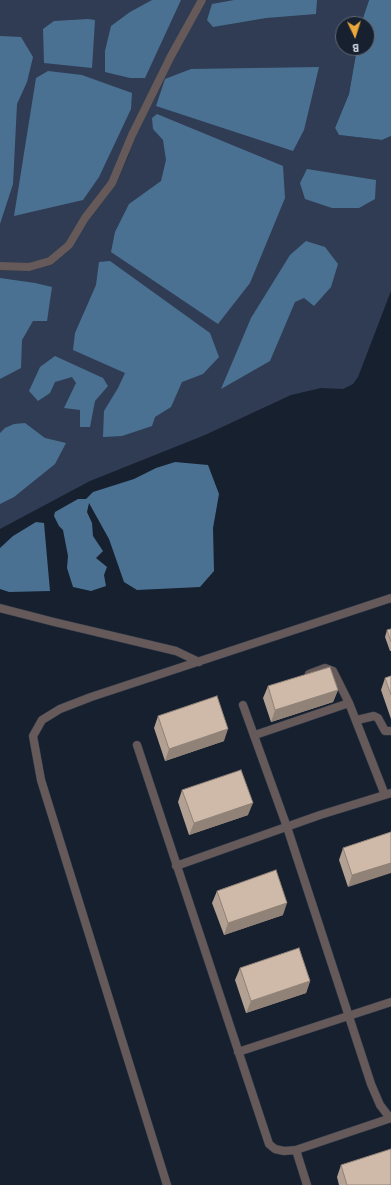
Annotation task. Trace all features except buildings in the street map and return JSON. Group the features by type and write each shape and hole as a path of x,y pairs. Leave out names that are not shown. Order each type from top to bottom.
{"street":[{"path":"0,266 29,267 50,261 69,245 85,218 112,183 132,135 161,76 202,0"},
{"path":"167,1185 41,780 33,736 42,720 60,709 91,696 199,662 391,598"},
{"path":"0,608 176,651 199,662"},
{"path":"176,866 287,827 388,794 349,702 333,671 325,668 298,678"},
{"path":"255,735 349,702"},
{"path":"136,745 269,1144 275,1149 284,1151 296,1150 391,1118 380,1105 371,1084 287,827 244,705"},
{"path":"357,720 374,716 378,718 384,731 391,731"},
{"path":"238,1052 391,1002"},
{"path":"296,1150 307,1185"}],"shaded area":[{"path":"0,0 198,0 109,182 66,243 48,258 29,264 0,262"},
{"path":"152,0 181,0 145,78 130,78 105,72 105,51 111,26 130,12"},
{"path":"207,0 369,0 364,16 335,16 335,56 356,56 349,94 335,128 339,135 382,140 391,136 391,291 358,377 353,384 343,389 321,388 291,395 205,435 90,481 0,529 0,269 29,271 52,265 72,248 88,220 115,184 128,157 135,136 175,56"},
{"path":"234,0 317,0 316,14 266,18 213,27 207,20 212,4"},
{"path":"369,0 391,0 391,136 382,140 339,135 335,128 349,94 356,56 375,56 375,16 364,16"},
{"path":"95,20 92,68 44,63 43,29 54,21"},
{"path":"0,36 21,37 33,57 27,82 17,104 13,184 0,224"},
{"path":"319,67 304,130 293,151 156,106 165,79 191,69"},
{"path":"48,71 82,75 132,93 131,109 99,177 83,200 14,216 36,78"},
{"path":"157,114 283,166 285,198 250,283 218,324 111,252 115,232 129,204 161,181 166,160 163,140 153,129 152,118"},
{"path":"307,169 376,180 375,199 359,208 332,208 305,199 300,183"},
{"path":"306,241 325,247 338,264 331,287 314,306 304,298 295,302 270,361 221,389 251,318 290,255"},
{"path":"110,261 210,333 219,357 203,374 182,382 171,407 155,417 152,426 122,436 103,437 104,411 125,373 73,350 75,333 96,285 99,262"},
{"path":"0,278 52,287 47,321 33,321 22,340 21,368 0,379"},
{"path":"55,356 103,378 108,386 95,401 90,427 80,427 80,410 64,408 76,383 72,377 55,382 50,393 38,401 29,391 40,367"},
{"path":"25,423 45,438 66,443 55,464 14,497 0,504 0,433 5,428 14,424"},
{"path":"175,462 208,465 219,494 213,528 214,571 200,587 137,590 124,582 109,539 89,503 87,512 92,523 93,536 103,551 96,558 107,567 104,575 106,586 91,591 73,587 67,568 68,556 63,530 59,526 54,516 55,512 78,499 86,499 93,492 134,479 156,468"},
{"path":"36,522 44,523 50,591 9,592 0,589 0,548 13,536"}]}
